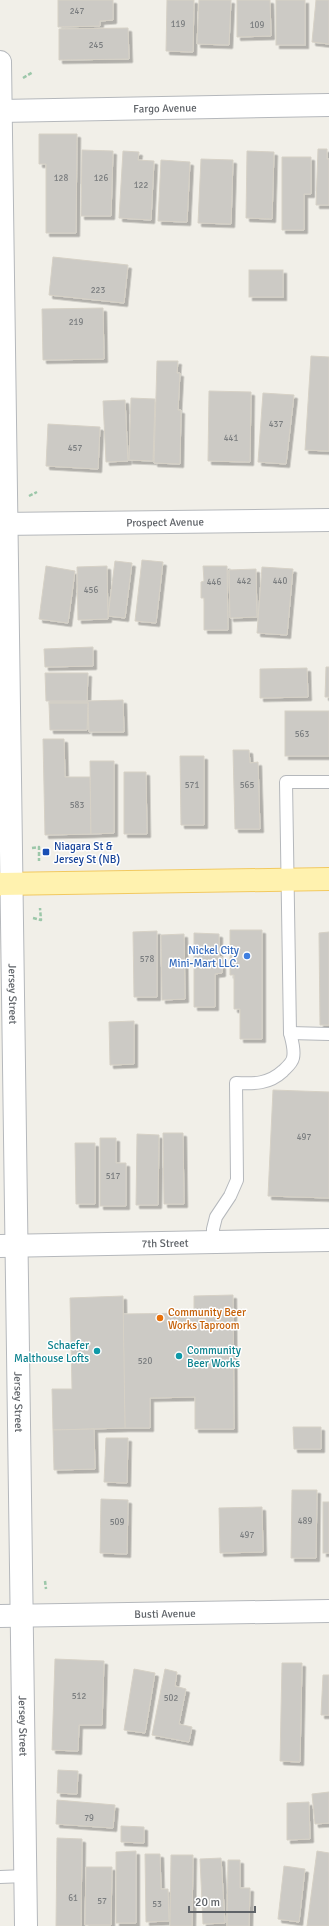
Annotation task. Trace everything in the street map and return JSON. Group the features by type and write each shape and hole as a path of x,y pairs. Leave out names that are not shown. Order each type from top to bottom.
{"main road":[{"path":"6,884 329,879"}],"street":[{"name":"Jersey Street","path":"0,62 8,1246 22,1616 26,1926"},
{"name":"Fargo Avenue","path":"0,111 329,105"},
{"name":"Prospect Avenue","path":"3,524 329,520"},
{"name":"7th Street","path":"8,1246 329,1240"},
{"name":"Busti Avenue","path":"0,1616 329,1611"}],"lane":[{"path":"213,1242 213,1229 216,1217 230,1196 237,1180 236,1083 267,1082 279,1075 293,1058 293,1047 290,1033 286,782 329,782"},
{"path":"290,1033 329,1034"},
{"path":"0,1877 25,1876"}],"path":[{"path":"23,78 33,72"},
{"path":"26,497 37,492"},
{"path":"39,847 39,862"},
{"path":"40,908 41,920"},
{"path":"45,1580 46,1589"}],"building":[{"path":"58,0 113,0 113,20 100,21 100,26 58,27"},
{"path":"167,0 194,0 193,52 166,51"},
{"path":"199,0 231,0 229,45 197,44"},
{"path":"237,0 270,0 271,36 237,37"},
{"path":"276,0 305,0 305,45 276,45"},
{"path":"316,0 329,0 329,44 312,42"},
{"path":"128,28 129,59 59,60 59,29"},
{"path":"39,134 77,134 76,233 46,233 46,164 39,164"},
{"path":"318,149 327,149 327,159 329,159 329,205 316,205"},
{"path":"82,150 113,151 111,216 81,216"},
{"path":"123,151 139,152 138,160 154,161 151,220 119,218"},
{"path":"247,151 274,152 272,219 246,218"},
{"path":"282,157 311,157 311,194 304,194 304,230 282,230"},
{"path":"201,159 233,160 231,224 198,223"},
{"path":"161,160 190,162 187,222 158,221"},
{"path":"53,257 128,265 124,303 49,295"},
{"path":"249,270 283,270 283,297 249,297"},
{"path":"103,308 104,359 43,360 42,309"},
{"path":"311,356 329,357 329,451 305,450"},
{"path":"157,361 178,361 177,373 180,373 178,410 181,410 180,464 154,463"},
{"path":"209,391 251,392 250,462 208,461"},
{"path":"263,393 294,395 286,464 258,462"},
{"path":"131,398 155,399 153,461 129,460"},
{"path":"125,400 128,461 106,462 103,401"},
{"path":"48,424 100,427 98,469 46,466"},
{"path":"142,560 163,562 156,623 135,621"},
{"path":"115,561 132,563 125,618 108,616"},
{"path":"46,566 75,571 68,623 39,619"},
{"path":"107,566 108,619 78,620 77,567"},
{"path":"203,566 227,566 228,630 204,630 204,598 201,598 201,582 204,581"},
{"path":"262,567 293,569 287,635 257,633"},
{"path":"256,569 257,617 230,618 229,570"},
{"path":"93,647 93,666 45,667 44,649"},
{"path":"326,667 329,667 329,697 325,697"},
{"path":"307,668 308,697 260,698 260,669"},
{"path":"45,673 88,673 87,701 46,701"},
{"path":"123,700 124,732 89,732 88,701"},
{"path":"49,703 88,703 87,730 50,730"},
{"path":"285,711 329,711 329,756 285,756"},
{"path":"43,739 64,739 65,777 90,777 91,834 45,835"},
{"path":"233,750 249,750 250,763 258,762 260,829 235,829"},
{"path":"180,756 204,756 204,825 181,825"},
{"path":"90,761 114,761 114,833 91,834"},
{"path":"124,772 146,772 147,834 124,834"},
{"path":"230,930 262,930 262,1039 240,1039 240,1009 234,1009 234,975 230,975"},
{"path":"157,931 157,997 134,997 133,932"},
{"path":"329,932 329,1025 320,1025 319,933"},
{"path":"194,933 219,934 219,957 222,957 222,973 215,974 215,1007 194,1007"},
{"path":"184,934 185,999 162,1000 161,935"},
{"path":"134,1021 134,1064 110,1065 109,1022"},
{"path":"273,1090 329,1092 329,1198 268,1196"},
{"path":"163,1133 183,1133 184,1204 164,1204"},
{"path":"137,1134 159,1135 158,1205 136,1205"},
{"path":"100,1138 116,1138 116,1163 126,1163 126,1206 100,1206"},
{"path":"75,1143 95,1143 95,1204 76,1204"},
{"name":"Community Beer Works","path":"233,1295 234,1429 195,1429 195,1397 150,1398 150,1428 125,1428 123,1314 194,1313 194,1296"},
{"name":"Schaefer Malthouse Lofts","path":"123,1296 125,1428 53,1430 52,1389 72,1389 70,1298"},
{"path":"293,1427 321,1427 321,1449 294,1449"},
{"path":"94,1429 95,1469 54,1470 53,1430"},
{"path":"106,1438 128,1438 127,1483 104,1482"},
{"path":"292,1490 317,1490 316,1558 291,1558"},
{"path":"101,1499 128,1500 127,1554 100,1553"},
{"path":"323,1502 329,1502 329,1553 323,1553"},
{"path":"262,1507 263,1552 220,1553 219,1508"},
{"path":"55,1659 104,1661 102,1725 79,1725 78,1751 52,1750"},
{"path":"282,1663 302,1663 300,1762 280,1761"},
{"path":"134,1669 155,1673 145,1733 124,1730"},
{"path":"165,1669 177,1672 175,1686 186,1689 179,1724 192,1727 189,1742 152,1735"},
{"path":"323,1675 329,1675 329,1715 321,1715"},
{"path":"58,1770 78,1771 77,1794 57,1793"},
{"path":"329,1792 329,1823 315,1824 312,1794"},
{"path":"57,1800 115,1805 113,1828 56,1824"},
{"path":"309,1802 310,1839 287,1840 287,1803"},
{"path":"121,1826 144,1827 144,1843 121,1842"},
{"path":"57,1838 82,1839 81,1926 56,1926"},
{"path":"136,1851 136,1923 116,1923 116,1852"},
{"path":"317,1851 329,1853 329,1926 307,1926"},
{"path":"145,1854 160,1854 161,1889 168,1889 169,1921 146,1922"},
{"path":"171,1855 193,1855 192,1926 170,1926"},
{"path":"221,1858 225,1923 203,1924 200,1859"},
{"path":"228,1860 240,1860 240,1888 250,1888 249,1926 227,1926"},
{"path":"284,1866 305,1869 299,1922 278,1919"},
{"path":"86,1867 112,1867 111,1925 85,1925"}],"place":[{"name":"Niagara St & Jersey St (NB)","path":"46,852"},
{"name":"Nickel City Mini-Mart LLC.","path":"247,956"},
{"name":"Community Beer Works Taproom","path":"160,1318"},
{"name":"Schaefer Malthouse Lofts","path":"97,1351"},
{"name":"Community Beer Works","path":"179,1356"}]}
